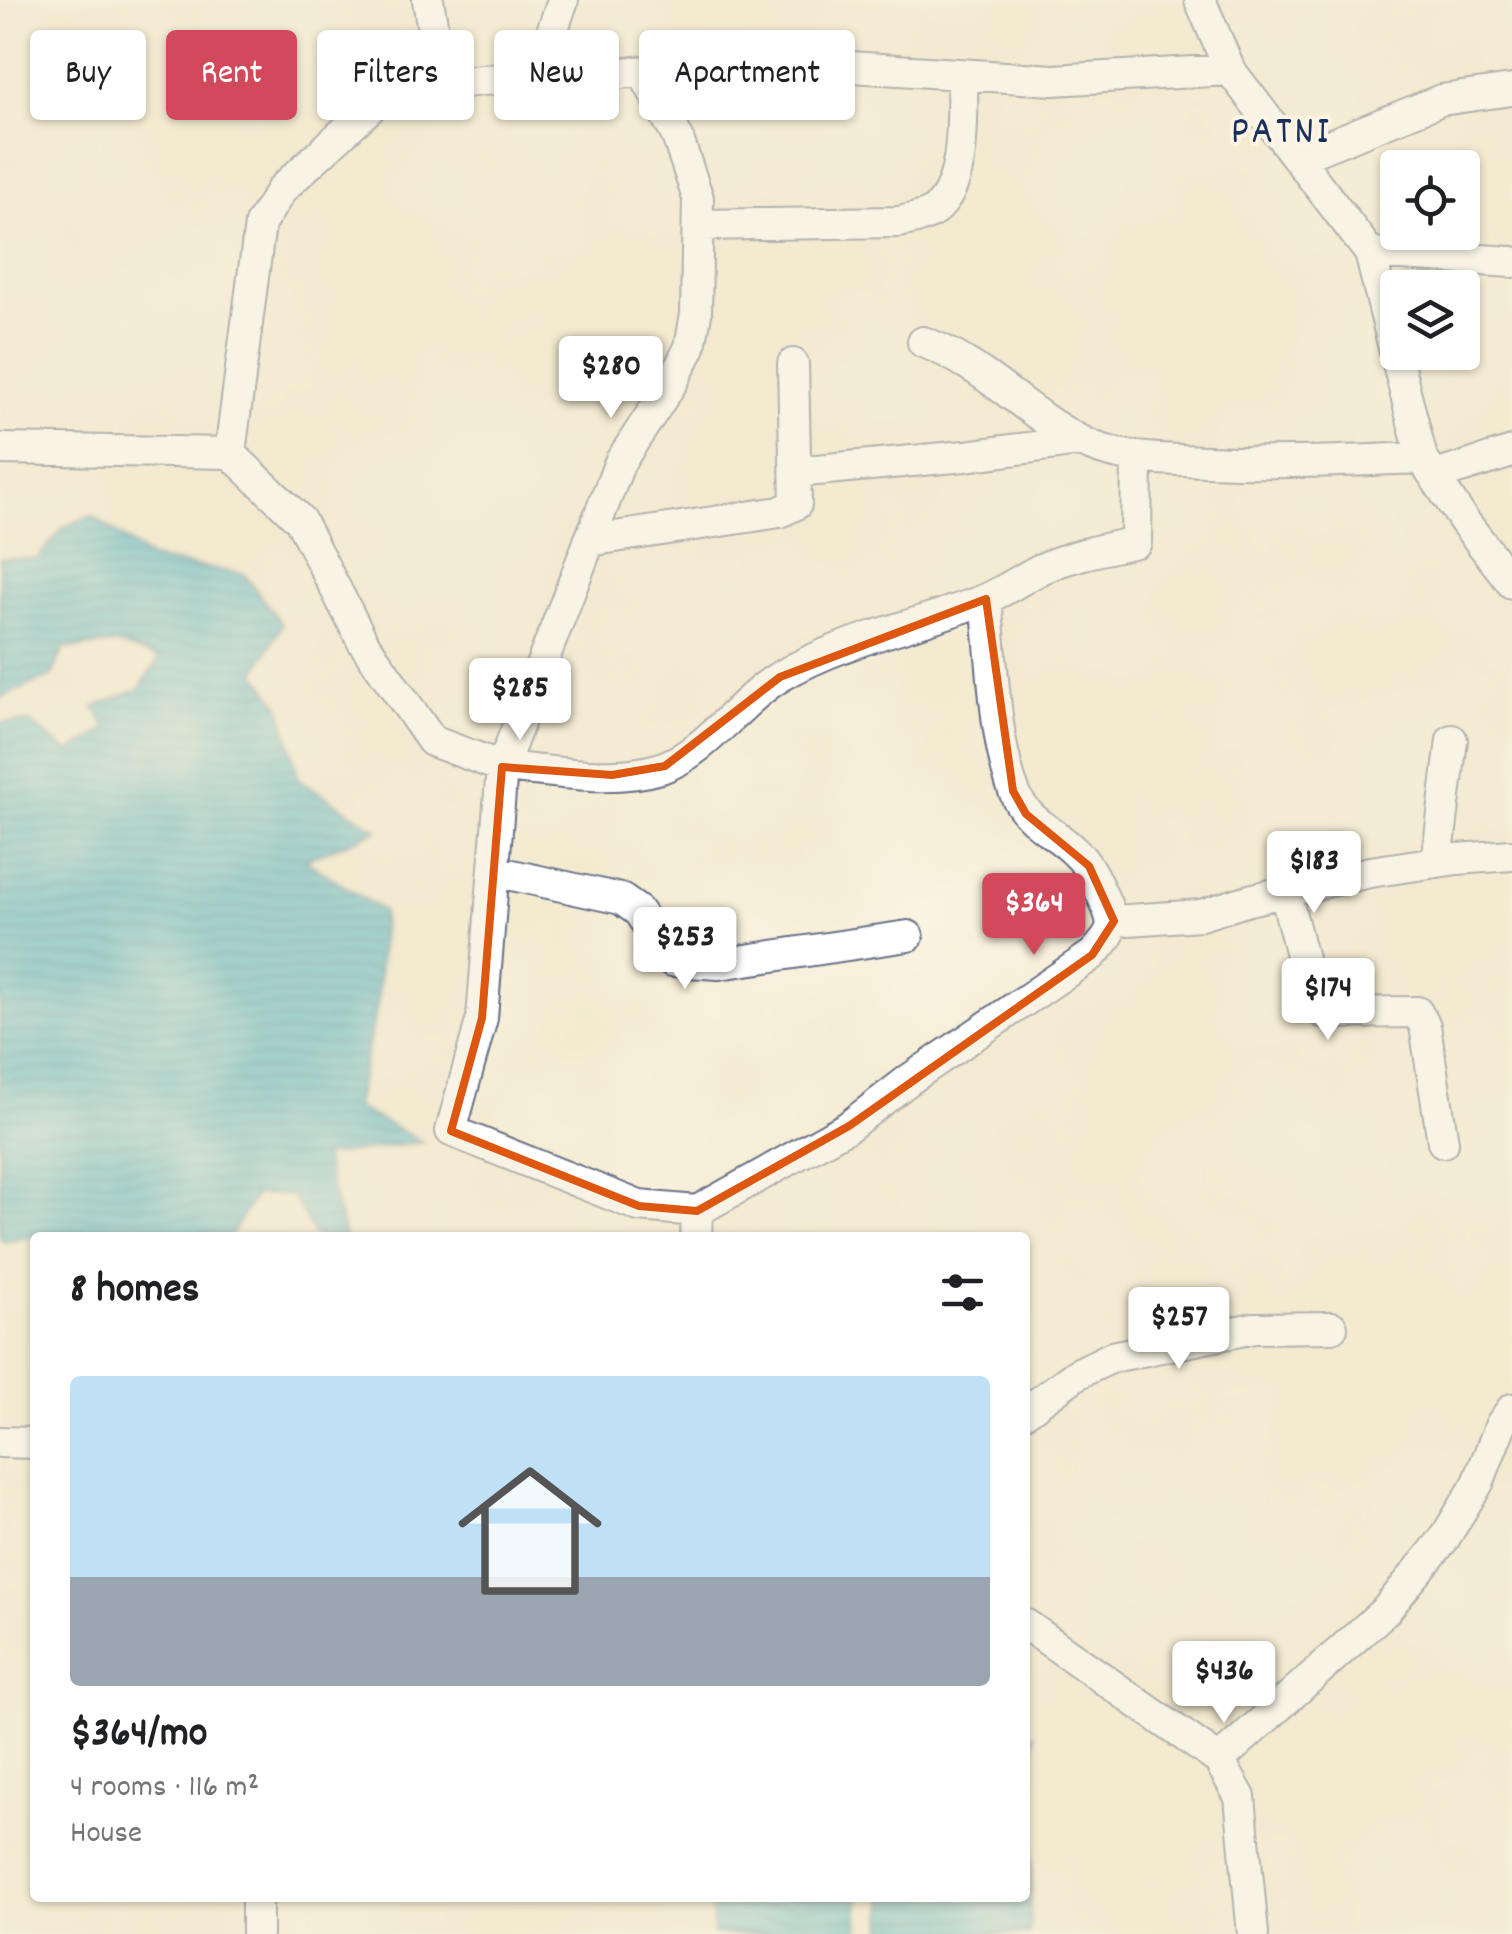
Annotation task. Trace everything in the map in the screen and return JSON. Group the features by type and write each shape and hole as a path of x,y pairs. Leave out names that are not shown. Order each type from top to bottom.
{"street":[{"path":"428,0 433,30"},
{"path":"553,30 563,0"},
{"path":"1200,0 1230,70 1370,254 1428,467 1512,583"},
{"path":"855,68 1054,80 1230,70"},
{"path":"700,225 843,225 898,222 930,214 949,194 959,163 962,75"},
{"path":"1297,158 1441,100 1512,90"},
{"path":"230,453 260,224 282,188 356,120"},
{"path":"668,120 698,198 696,314 690,347 664,396 620,462 502,767 482,1018 451,1131 639,1206 696,1224 849,1126 910,1079 1092,955 1110,937 1114,921 1088,866 1026,814 1014,791 1000,732 986,599"},
{"path":"1370,254 1512,262"},
{"path":"924,342 954,354 1021,404 1080,440 1114,454 1275,464 1428,467 1512,452"},
{"path":"589,541 780,512 796,504 793,364"},
{"path":"796,472 966,456 1080,440"},
{"path":"0,449 230,453 300,520 363,642 432,742 502,767 612,775 665,766 694,749 780,676 816,659 986,599 1044,567 1136,542 1137,458"},
{"path":"1437,862 1452,740"},
{"path":"1114,921 1201,915 1370,872 1512,855"},
{"path":"494,871 621,899 638,911 672,961 719,964 908,936"},
{"path":"1285,892 1314,1006 1324,1013 1417,1012 1425,1026 1442,1142"},
{"path":"1030,1408 1077,1374 1112,1356 1254,1328 1332,1327"},
{"path":"1219,1760 1386,1610 1444,1539 1478,1482 1501,1424 1512,1409"},
{"path":"0,1442 30,1443"},
{"path":"1030,1628 1219,1760 1240,1797 1253,1934"},
{"path":"256,1934 257,1902"}],"highlighted area":[{"path":"986,599 1013,791 1026,814 1089,866 1114,921 1092,955 849,1126 697,1211 639,1206 451,1131 482,1018 502,767 612,775 665,766 780,677"}],"water":[{"path":"92,515 151,559 244,574 282,624 256,673 281,707 299,779 378,830 305,860 383,911 378,1001 355,1107 423,1142 323,1156 344,1232 312,1232 292,1196 256,1194 233,1232 30,1232 30,1237 4,1242 0,1238 0,723 29,722 69,752 107,729 94,707 139,689 160,658 116,644 64,649 52,676 0,698 0,558 37,559 64,527"},
{"path":"1030,1734 1034,1734 1030,1934 884,1934 883,1902 1030,1902"},
{"path":"711,1902 859,1902 859,1934 713,1934"}],"district":[{"name":"PATNI","path":"1281,134"}]}
